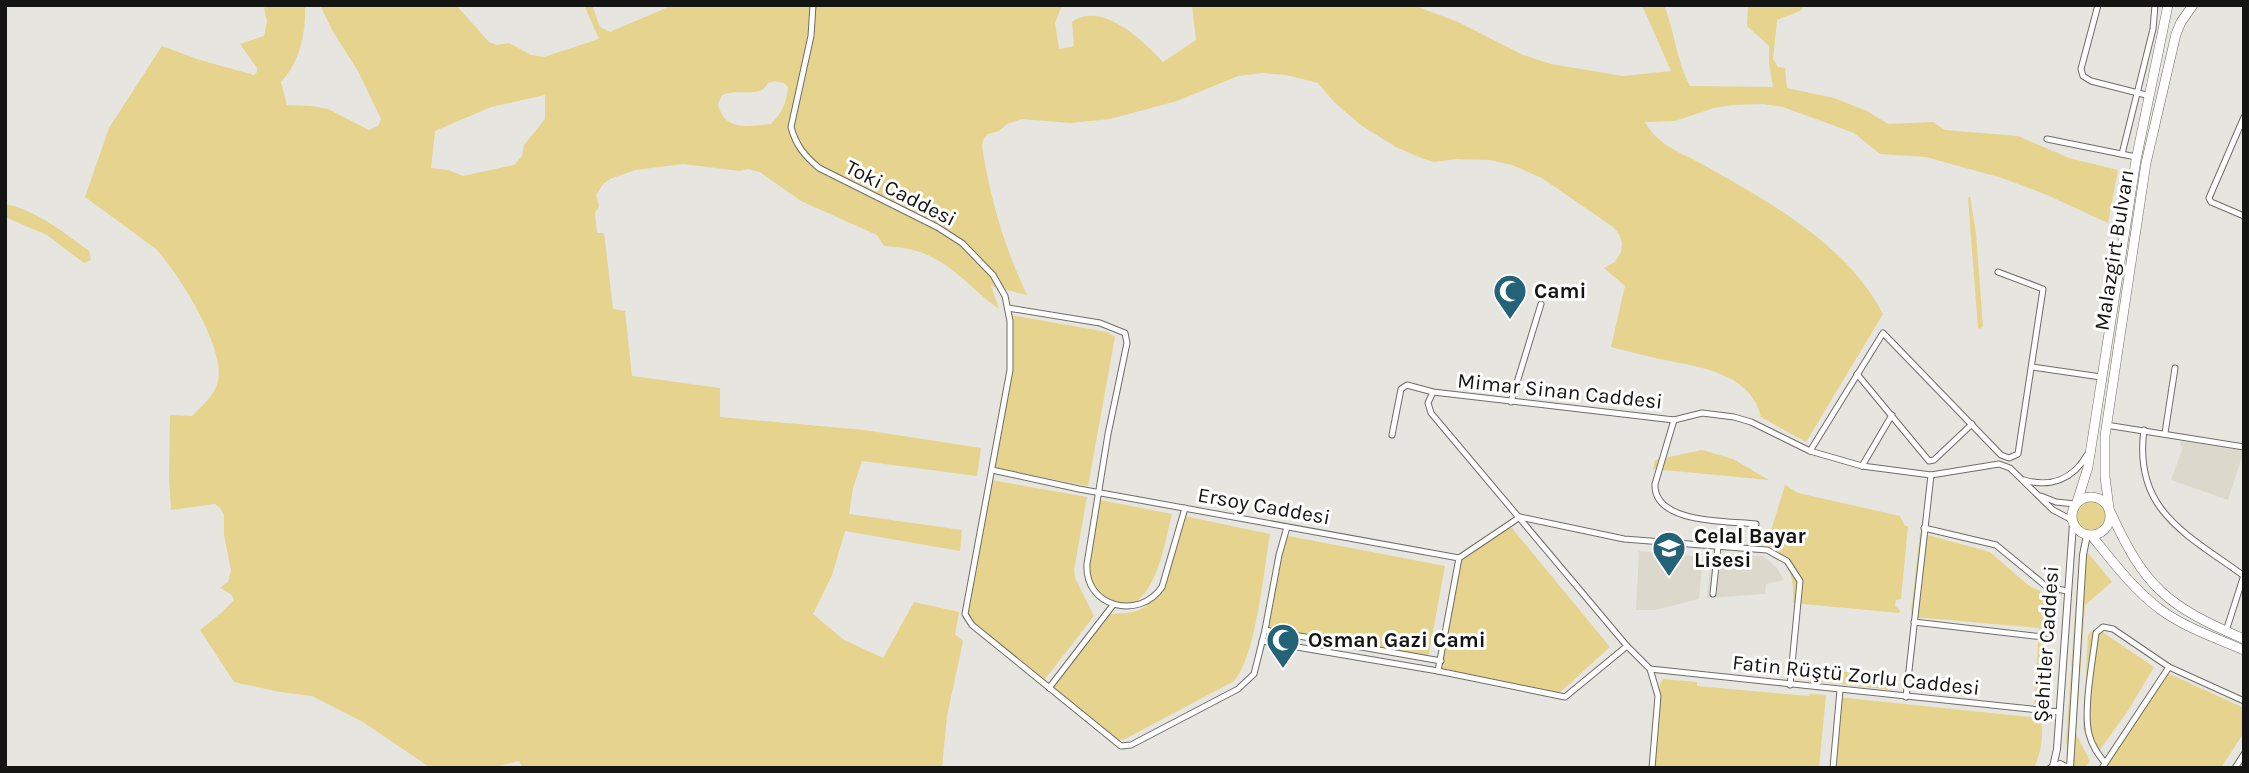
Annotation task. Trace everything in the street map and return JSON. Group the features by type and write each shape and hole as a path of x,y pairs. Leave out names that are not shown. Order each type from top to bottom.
{"highway":[{"name":"Malazgirt Bulvarı","path":"2076,503 2088,467 2136,157 2168,5"},
{"name":"Malazgirt Bulvarı","path":"2109,510 2104,465 2106,425 2146,163 2176,34 2193,5"},
{"path":"2244,639 2188,613 2156,588 2142,572 2104,502 2094,496 2083,498 2076,503 2072,511 2072,522 2077,530 2089,535 2126,578 2162,610 2191,627 2244,650"},
{"path":"2089,535 2105,529 2110,519 2109,510"}],"street":[{"name":"Toki Caddesi","path":"813,5 811,36 791,127 795,142 804,155 819,168 937,227 962,243 993,275 1005,296 1010,321 1010,370 965,614 972,625 1049,688"},
{"path":"2098,5 2081,69 2082,74 2091,81 2150,96"},
{"path":"2122,154 2155,23 2155,5"},
{"path":"2244,117 2209,198 2211,202 2244,216"},
{"path":"2047,139 2136,157"},
{"path":"1998,272 2043,289 2019,452 2008,458 2006,466 2059,515 2072,522"},
{"path":"1511,401 1541,304"},
{"path":"1008,308 1100,323 1125,332 1127,343 1110,423 1087,573 1095,592 1113,605 1128,606 1144,603 1159,591 1185,508"},
{"path":"1810,451 1883,333 1999,453 2008,458"},
{"path":"2032,367 2102,377"},
{"path":"2165,433 2175,368"},
{"path":"1857,374 1931,461 1972,424"},
{"name":"Mimar Sinan Caddesi","path":"1392,435 1402,387 1409,385 1433,392 1674,420 1702,412 1734,416 1810,451 1862,466 1931,475 1999,464 2006,466"},
{"path":"1433,392 1428,403 1431,413 1627,646 1650,669 1658,696 1652,768"},
{"path":"1862,466 1892,415"},
{"path":"1674,420 1655,484 1660,501 1674,513 1686,516 1756,524"},
{"path":"2106,425 2244,447"},
{"path":"2144,430 2141,449 2144,471 2149,491 2156,504 2172,522 2244,575 2227,631"},
{"path":"2021,478 2043,483 2060,481 2078,468 2091,446"},
{"name":"Ersoy Caddesi","path":"992,470 1079,489 1459,558"},
{"path":"1906,697 1931,475"},
{"path":"2038,495 2056,502 2076,503"},
{"path":"1438,671 1459,558 1520,517 1624,539 1773,552 1787,561 1797,572 1800,581 1790,685"},
{"name":"Şehitler Caddesi","path":"2052,767 2057,749 2072,522"},
{"path":"1113,605 1049,688 1121,746 1131,745 1238,689 1254,674 1287,527"},
{"path":"1924,528 1996,545 2047,587 2067,591"},
{"name":"Şehitler Caddesi","path":"2069,768 2083,555 2089,535"},
{"path":"1713,594 1718,546"},
{"path":"1914,622 2043,637"},
{"path":"2169,667 2104,765 2088,732 2089,685 2096,634 2103,627 2113,629 2169,667 2244,701"},
{"path":"1265,630 1441,661"},
{"path":"1262,641 1565,696 1627,646"},
{"name":"Fatin Rüştü Zorlu Caddesi","path":"1650,669 2059,712"},
{"path":"1833,768 1840,690"},
{"path":"2235,768 2244,754"},
{"path":"2052,767 2060,764 2069,768"}],"shaded area":[{"path":"267,5 305,5 304,26 297,56 281,82 287,105 328,109 369,130 378,126 381,119 358,71 320,5 456,5 489,42 497,45 509,43 531,55 544,57 599,39 584,5 592,5 600,27 610,32 673,5 1062,5 1055,23 1059,49 1074,46 1072,22 1096,16 1122,26 1163,62 1196,40 1192,5 1413,5 1458,22 1523,55 1551,64 1623,76 1671,71 1642,5 1664,5 1690,86 1773,87 1769,46 1747,26 1748,5 1803,5 1802,10 1777,20 1773,59 1778,67 1785,68 1787,88 1834,98 1867,111 1888,124 1933,122 1945,130 2018,136 2069,158 2118,170 2108,223 2002,178 1926,157 1880,154 1854,133 1783,107 1763,104 1732,105 1675,121 1645,122 1658,138 1674,150 1759,197 1807,229 1850,267 1883,314 1806,442 1761,417 1749,393 1727,377 1701,368 1611,347 1625,286 1604,268 1615,262 1621,252 1622,243 1613,227 1542,178 1512,165 1490,160 1456,159 1434,162 1396,147 1362,126 1334,102 1318,83 1286,75 1262,73 1238,76 1177,101 1110,119 1070,123 1022,119 988,134 982,146 989,184 1011,259 1027,295 991,286 999,309 935,259 921,252 884,246 877,235 801,201 760,172 683,164 635,170 603,184 596,195 599,206 595,213 597,233 604,233 613,309 625,311 632,376 720,388 720,417 864,430 981,448 977,476 862,461 853,488 849,514 962,530 960,551 845,531 832,575 813,614 844,640 883,658 914,602 959,612 955,634 963,641 947,716 942,768 523,768 519,761 491,768 431,768 363,722 312,696 234,682 200,630 234,600 232,595 220,588 228,582 231,570 224,535 224,515 215,504 171,510 170,415 192,416 211,396 218,381 219,367 215,350 187,293 156,249 85,197 109,128 162,46 254,75 257,68 240,44 264,36 267,21 264,8","holes":["775,81 788,87 783,107 771,124 739,125 732,123 721,113 718,104 722,95 760,91 768,83","545,95 545,119 524,145 522,156 514,165 463,176 448,170 431,168 435,131 491,107"]},
{"path":"1970,196 1976,234 1983,326 1980,329 1968,198"},
{"path":"5,204 50,223 89,251 91,260 84,263 47,235 5,217"},
{"path":"1010,315 1107,332 1115,337 1088,486 993,468 1009,375"},
{"path":"2181,441 2244,451 2228,500 2171,480 2183,447 2180,446"},
{"path":"1702,450 1733,459 1769,480 1653,469 1655,460"},
{"path":"991,480 1087,497 1074,570 1075,578 1094,616 1042,683 974,627 966,615"},
{"path":"1785,485 1798,493 1900,516 1905,526 1908,526 1901,599 1896,600 1895,606 1900,610 1899,613 1793,603 1793,584 1789,570 1781,559 1766,547"},
{"path":"1095,499 1172,514 1153,579 1145,593 1134,602 1121,605 1104,598 1092,589 1086,578 1084,568"},
{"path":"2091,501 2102,505 2106,516 2102,527 2091,531 2080,527 2076,516 2080,505"},
{"path":"1184,516 1270,534 1258,612 1248,653 1234,681 1125,739 1117,740 1049,689 1106,615 1139,610 1156,594 1168,569"},
{"path":"1507,528 1512,528 1610,647 1558,694 1439,671 1456,565"},
{"path":"1920,533 1990,552 2028,585 2051,597 2043,704 2034,704 2039,628 1914,617 1911,613"},
{"path":"1283,535 1445,566 1428,658 1266,628"},
{"name":"Celal Bayar Lisesi","path":"1639,551 1703,557 1699,599 1655,610 1636,610"},
{"path":"1712,553 1763,556 1777,568 1784,580 1766,584 1765,594 1707,598"},
{"path":"2085,553 2089,554 2112,582 2085,605 2076,734 2090,761 2085,768 2071,768 2066,741 2079,559"},
{"path":"2093,630 2101,631 2154,667 2127,712 2096,755 2083,728 2088,635"},
{"path":"1790,666 1894,677 1892,690 1788,678"},
{"path":"2163,671 2244,708 2244,732 2221,768 2099,768"},
{"path":"1663,679 1697,682 1697,686 1809,696 1826,695 1819,768 1652,768 1660,684"},
{"path":"1837,697 2039,718 2042,736 2038,757 2034,768 1830,768"}],"place":[{"name":"Cami","path":"1510,321"},
{"name":"Celal Bayar Lisesi","path":"1669,578"},
{"name":"Osman Gazi Cami","path":"1283,670"}]}
